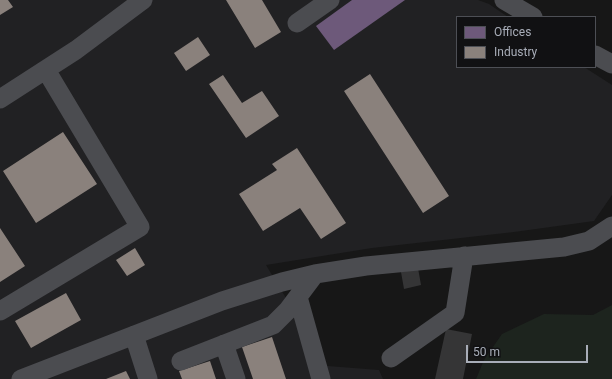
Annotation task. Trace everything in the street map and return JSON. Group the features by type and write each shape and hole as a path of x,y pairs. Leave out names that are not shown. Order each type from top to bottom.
{"street":[{"path":"0,99 76,50 143,0"},
{"path":"297,23 330,0"},
{"path":"504,0 531,16"},
{"path":"596,56 612,64"},
{"path":"0,312 140,227 46,70"},
{"path":"21,379 222,301 282,282 315,274 366,266 564,247 589,241 612,226"},
{"path":"391,358 455,312 464,256"},
{"path":"181,361 273,325 298,298 315,274"},
{"path":"298,298 321,379"},
{"path":"134,335 148,379"},
{"path":"224,344 236,379"}],"shaded area":[{"path":"0,0 478,0 489,4 507,16 456,16 456,68 586,68 612,85 612,195 594,221 514,232 372,248 266,265 295,313 315,365 379,370 383,379 0,379"},
{"path":"612,305 612,379 476,379 484,360 502,334 544,314 593,315"}],"building: Offices":[{"path":"352,0 405,0 334,50 316,26"}],"building: Industry":[{"path":"0,0 8,0 13,7 0,15"},
{"path":"226,0 262,0 281,32 255,48"},
{"path":"198,37 210,55 186,71 174,53"},
{"path":"370,74 449,196 423,213 344,91"},
{"path":"223,75 242,103 262,91 279,116 246,138 209,84"},
{"path":"63,132 97,184 36,223 3,171"},
{"path":"297,148 346,223 321,239 300,208 263,231 239,194 277,170 272,164"},
{"path":"0,228 25,266 0,282"},
{"path":"135,248 145,265 127,276 116,260"},
{"path":"66,293 81,320 31,348 15,321"},
{"path":"272,337 286,379 253,379 242,347"},
{"path":"210,361 216,379 182,379 179,371"},
{"path":"126,371 130,379 106,379"}],"building: Other":[{"path":"418,268 421,285 404,289 401,272"},
{"path":"446,329 472,334 463,379 435,379"}]}
